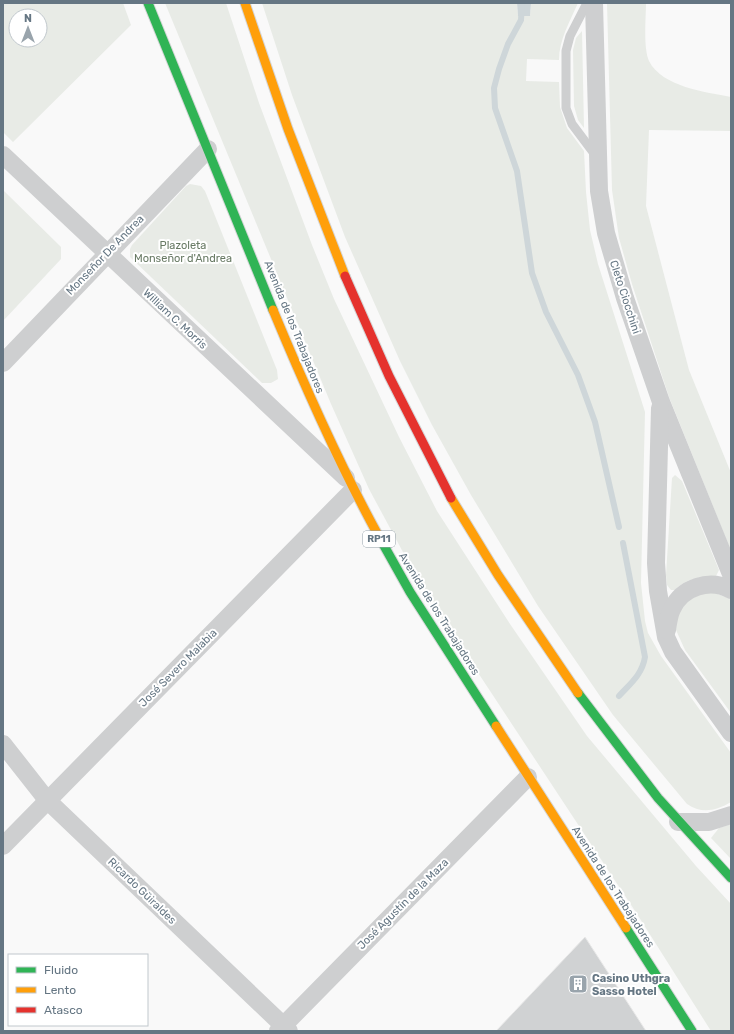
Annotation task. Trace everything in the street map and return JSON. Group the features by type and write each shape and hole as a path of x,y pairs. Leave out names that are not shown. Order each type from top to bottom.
{"main road":[{"name":"Avenida de los Trabajadores","path":"148,3 301,378 350,485 410,592 692,1031"},
{"path":"245,3 276,100 352,298 383,366 449,495 526,618 590,711 678,822 731,878"}],"street":[{"name":"Cleto Ciocchini","path":"594,3 599,191 610,248 661,402 731,574"},
{"name":"Monseñor De Andrea","path":"3,363 208,149"},
{"name":"William C. Morris","path":"3,156 350,485"},
{"path":"661,402 656,563 658,591 666,637 673,652 731,733"},
{"name":"José Severo Malabia","path":"3,846 350,485"},
{"path":"666,637 672,609 683,594 702,585 718,585 731,590"},
{"name":"Ricardo Güiraldes","path":"3,744 47,800 283,1029"},
{"name":"José Agustín de la Maza","path":"283,1029 528,777"},
{"path":"678,822 709,822 731,815"}],"lane":[{"path":"587,3 570,36 566,51 566,108 572,124 598,157"}],"green space":[{"path":"3,3 123,3 131,25 13,142 3,132"},
{"path":"165,3 226,3 259,103 312,245 334,299 399,437 437,511 510,624 587,736 696,866 731,904 731,1031 711,1031 637,914 440,615 404,554 369,489 331,404"},
{"path":"262,3 517,3 518,16 530,16 531,3 578,3 563,38 559,53 559,60 527,59 526,81 559,82 560,107 567,128 584,151 590,230 598,264 645,412 641,583 645,621 648,633 661,656 731,753 731,802 720,808 709,810 698,809 687,804 613,715 538,606 471,495 432,425 400,361 345,237 292,95"},
{"path":"607,3 646,3 645,41 647,55 655,70 664,77 686,87 731,97 731,131 649,130 646,206 689,370 731,473 731,551 669,397 632,284 619,238 612,190"},
{"path":"582,31 584,128 578,120 574,106 573,50 576,38"},
{"name":"Plazoleta Monseñor d'Andrea","path":"190,184 201,186 205,191 277,370 278,379 271,383 262,383 130,257 130,249 132,245 186,186"},
{"path":"3,190 61,247 61,259 3,321"},
{"path":"675,475 682,481 719,570 716,576 694,579 684,583 675,590 671,590 667,585 666,575 672,478"},
{"path":"708,590 731,600 731,713 685,650 676,630 677,616 686,602"},
{"path":"731,824 731,859 711,838 719,828"}],"shaded area":[{"path":"517,3 531,3 530,16 518,16"}],"building":[{"name":"Casino Uthgra Sasso Hotel","path":"585,937 646,1031 496,1031"}],"waterway":[{"path":"522,3 521,20 508,44 494,88 495,108 517,171 532,273 546,312 578,375 595,422 619,527"},
{"path":"619,696 638,674 645,657 623,543"}],"traffic: fast":[{"path":"148,3 273,310"},
{"path":"378,535 410,592 496,726"},
{"path":"578,693 658,798 731,878"},
{"path":"626,928 692,1031"}],"traffic: slow":[{"path":"245,3 288,129 345,276"},
{"path":"273,310 322,424 363,508 378,535"},
{"path":"451,498 498,575 578,693"},
{"path":"496,726 626,928"}],"traffic: jam":[{"path":"345,276 389,376 451,498"}],"place":[{"name":"Casino Uthgra Sasso Hotel","path":"578,984"}]}
